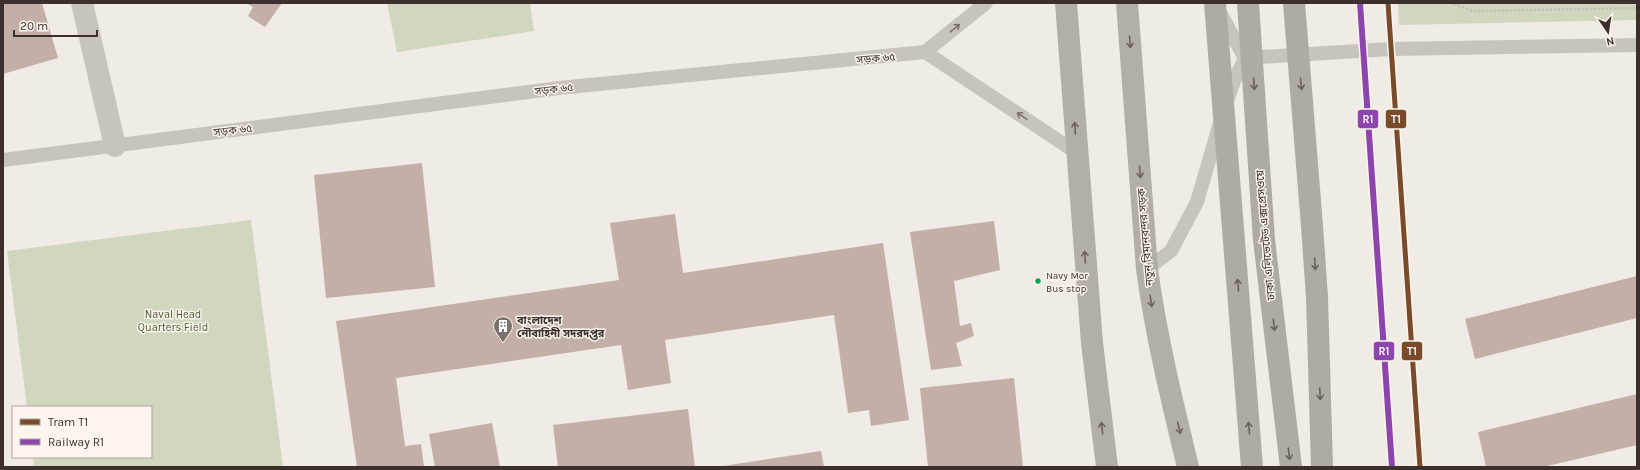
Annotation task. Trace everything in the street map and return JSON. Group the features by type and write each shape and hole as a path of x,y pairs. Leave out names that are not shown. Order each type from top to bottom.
{"highway":[{"path":"1066,3 1092,343 1107,467"},
{"name":"নতুন বিমানবন্দর সড়ক","path":"1127,3 1147,269 1151,303 1162,358 1188,467"},
{"path":"1215,3 1252,467"},
{"name":"ঢাকা এলিভেটেড এক্সপ্রেসওয়ে","path":"1248,3 1264,240 1291,467"},
{"path":"1294,3 1313,241 1322,467"}],"street":[{"path":"82,3 115,146"}],"lane":[{"path":"986,3 925,52 1077,153"},
{"path":"1215,3 1245,58"},
{"path":"1245,58 1391,49 1637,45"},
{"name":"সড়ক ৬৫","path":"3,160 559,88 925,52"},
{"path":"1147,269 1171,251 1197,202 1234,80 1245,58"}],"path":[{"path":"1451,3 1473,11 1637,8"}],"green space":[{"path":"387,3 530,3 534,31 397,52"},
{"path":"1398,3 1637,3 1637,20 1399,25"},
{"name":"Naval Head Quarters Field","path":"251,220 283,467 34,467 33,458 152,458 152,406 27,406 7,251"}],"building":[{"path":"3,3 42,3 58,58 3,74"},
{"path":"246,3 282,3 265,27 248,16 253,7"},
{"path":"422,163 435,287 326,298 314,175"},
{"name":"বাংলাদেশ নৌবাহিনী সদরদপ্তর","path":"675,214 683,273 883,243 909,420 871,426 869,410 848,413 834,315 665,340 671,383 628,390 621,345 396,378 405,446 421,444 424,467 357,467 336,321 619,280 610,223"},
{"path":"994,221 1000,270 954,281 960,326 971,323 974,336 956,343 962,366 931,370 910,232"},
{"path":"1637,276 1637,318 1475,359 1465,319"},
{"path":"1014,378 1023,467 928,467 920,388"},
{"path":"1637,394 1637,445 1543,467 1486,467 1478,432"},
{"path":"688,409 695,467 558,467 553,425"},
{"path":"492,423 500,467 435,467 429,434"},
{"path":"821,451 824,467 723,466"}],"tram line":[{"name":"T1","path":"1388,3 1420,467"}],"rail line":[{"name":"R1","path":"1360,3 1392,467"}],"place":[{"name":"Navy Mor Bus stop","path":"1038,281"},
{"name":"বাংলাদেশ নৌবাহিনী সদরদপ্তর","path":"503,343"}]}
